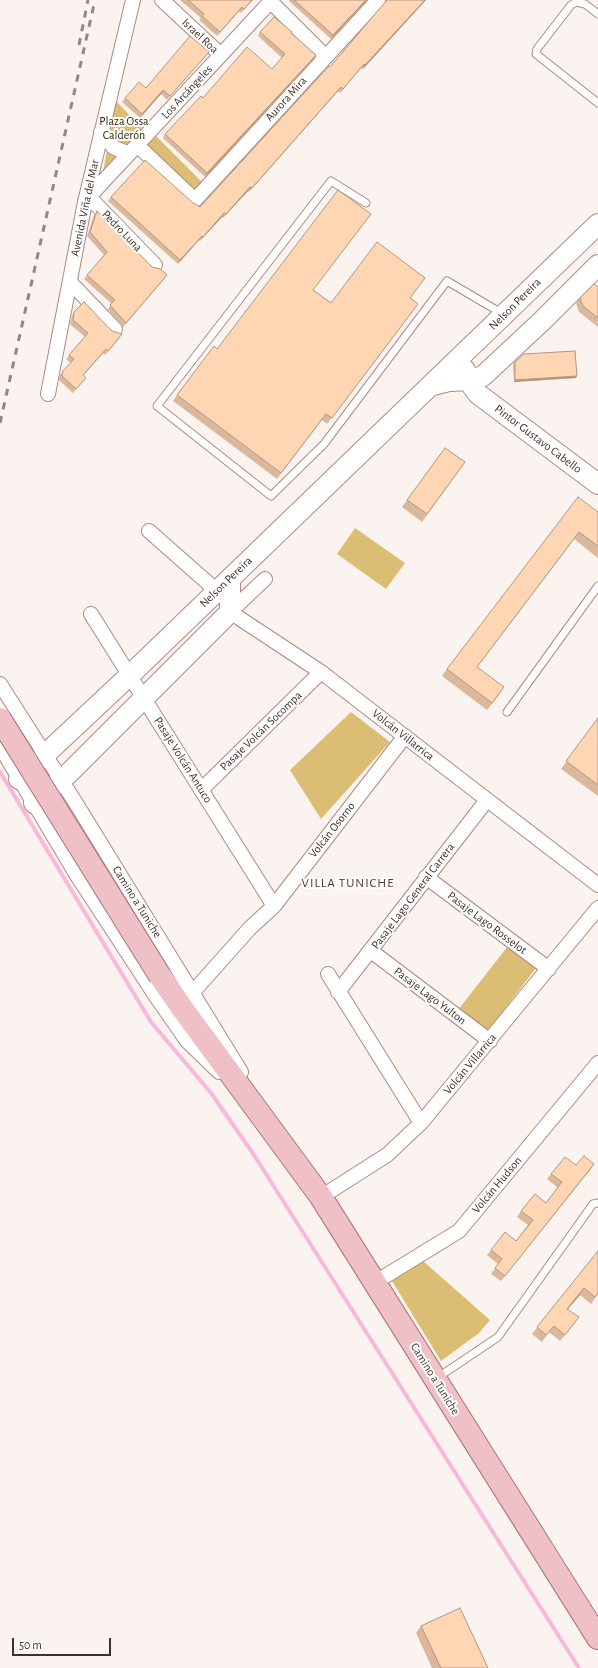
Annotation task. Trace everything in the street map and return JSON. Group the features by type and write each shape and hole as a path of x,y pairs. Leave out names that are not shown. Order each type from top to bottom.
{"main road":[{"name":"Camino a Tuniche","path":"0,719 160,976 320,1197 596,1631"}],"street":[{"name":"Avenida Viña del Mar","path":"48,394 101,132 133,0"},
{"name":"Israel Roa","path":"162,0 221,55"},
{"name":"Aurora Mira","path":"133,150 195,200 325,56 378,0"},
{"path":"271,1 325,56"},
{"name":"Los Arcángeles","path":"87,199 271,1"},
{"path":"101,132 113,147 133,150"},
{"name":"Pedro Luna","path":"87,199 155,265"},
{"name":"Nelson Pereira","path":"19,779 130,675 598,224"},
{"path":"473,387 598,265"},
{"path":"70,282 115,329"},
{"path":"523,296 523,309 526,314 536,320 542,321"},
{"path":"499,321 510,334 514,347"},
{"path":"466,352 464,367 473,387"},
{"path":"433,384 449,381 473,387"},
{"name":"Pintor Gustavo Cabello","path":"473,387 598,484"},
{"path":"149,531 223,585 230,612"},
{"name":"Nelson Pereira","path":"34,803 61,780 265,579"},
{"name":"Volcán Villarrica","path":"230,612 321,672 598,885"},
{"name":"Pasaje Volcán Antuco","path":"91,614 274,906"},
{"name":"Pasaje Volcán Socompa","path":"201,790 321,672"},
{"name":"Camino a Tuniche","path":"0,684 46,755 193,992 248,1083 267,1124"},
{"name":"Volcán Osorno","path":"193,992 250,928 274,906 405,736"},
{"name":"Camino a Tuniche","path":"0,746 80,880 187,1041 252,1103"},
{"name":"Pasaje Lago General Carrera","path":"338,992 487,800"},
{"name":"Pasaje Lago Rosselot","path":"426,877 549,969"},
{"name":"Volcán Villarrica","path":"320,1197 387,1155 421,1123 598,908"},
{"name":"Pasaje Lago Yulton","path":"371,951 490,1041"},
{"path":"328,974 421,1123"},
{"name":"Volcán Hudson","path":"374,1283 459,1231 598,1062"}],"lane":[{"path":"598,14 585,4 576,2 566,11 537,49 536,54 598,103"},
{"path":"366,204 331,181 157,406 271,496 324,444 448,281 499,321"},
{"path":"507,712 598,586"},
{"path":"435,1380 498,1337 593,1204 598,1203"}],"green space":[{"name":"Plaza Ossa Calderón","path":"116,101 142,128 103,172"},
{"path":"151,131 207,187 195,200 137,145"},
{"path":"355,528 405,563 386,589 337,554"},
{"path":"351,712 390,742 321,819 290,770"},
{"path":"508,946 536,968 488,1031 458,1010"},
{"path":"423,1261 490,1320 479,1333 441,1361 392,1281"}],"building":[{"path":"188,0 252,0 244,9 242,7 220,32 202,16 204,14"},
{"path":"294,0 366,0 333,35"},
{"path":"387,0 425,0 365,65 364,64 343,89 341,87 252,188 250,187 226,214 224,213 180,260 111,197 145,160 192,202 200,207 329,66 330,67"},
{"path":"274,17 316,55 207,173 165,134 201,96 203,98 247,47 272,69 285,54 260,32"},
{"path":"190,36 209,52 170,96 163,90 142,114 125,98 139,82 146,88"},
{"path":"338,190 371,214 313,290 331,303 377,242 425,278 410,298 418,304 332,418 326,414 281,473 177,395 214,346 217,349"},
{"path":"97,211 152,267 160,269 167,275 126,323 110,305 115,300 87,275 107,252 90,232"},
{"path":"594,284 598,287 598,318 583,306 580,298"},
{"path":"84,302 112,331 122,334 108,351 106,349 83,375 86,378 76,389 62,376 63,371 74,359 69,355 88,333 73,320 74,312"},
{"path":"575,351 577,376 515,380 515,362 524,354"},
{"path":"445,448 465,462 427,514 407,500"},
{"path":"578,497 598,512 598,546 579,532 477,667 504,687 492,703 447,669"},
{"path":"598,718 598,785 566,761"},
{"path":"584,1156 594,1164 505,1276 495,1268 502,1259 491,1250 505,1232 516,1241 533,1220 521,1211 535,1194 546,1203 562,1182 551,1174 565,1157 576,1165"},
{"path":"598,1251 598,1293 595,1297 584,1288 567,1309 579,1317 565,1335 554,1326 546,1335 537,1327"},
{"path":"460,1608 488,1668 441,1668 421,1626"}],"waterway":[{"path":"0,772 151,1022 211,1093 254,1155 579,1668"}],"railway":[{"path":"79,45 88,0"},
{"path":"0,423 95,0"}],"district":[{"name":"VILLA TUNICHE","path":"348,883"}]}
